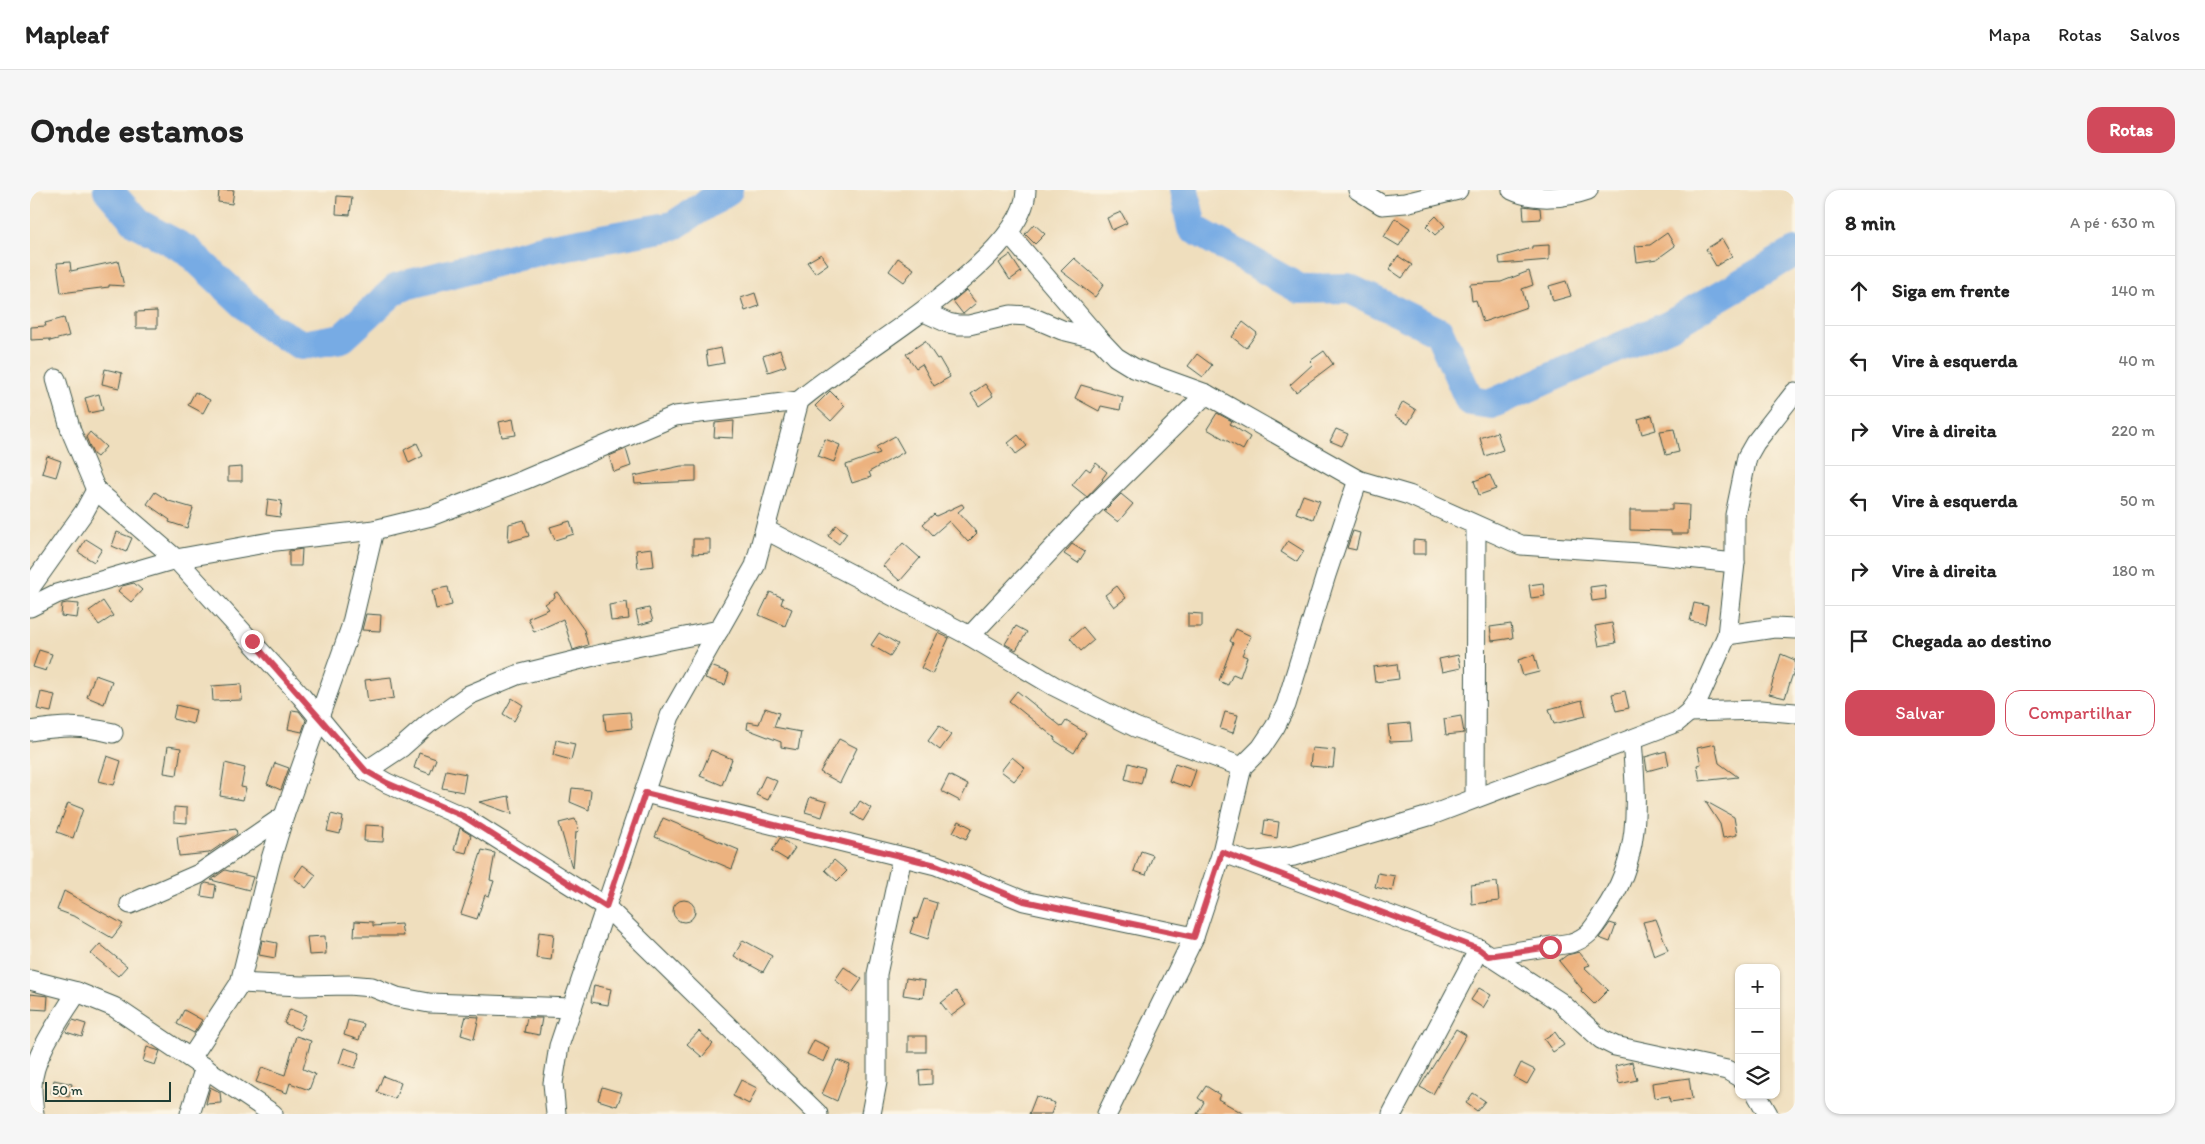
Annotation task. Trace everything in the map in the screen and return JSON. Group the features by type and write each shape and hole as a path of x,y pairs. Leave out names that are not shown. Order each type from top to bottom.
{"street":[{"path":"556,1114 553,1082 559,1046 670,716 755,566 799,402 819,383 924,312 998,247 1009,234 1026,199 1026,190"},
{"path":"1358,190 1382,204 1405,204 1458,190"},
{"path":"1512,190 1550,198 1569,196 1588,190"},
{"path":"1009,234 1116,357 1134,368 1206,394 1358,480 1409,495 1476,526 1521,544 1640,553 1736,563"},
{"path":"924,312 948,323 958,325 969,325 1012,315 1029,316 1062,330 1099,339"},
{"path":"56,379 74,439 96,490 176,559 302,696 366,771 387,783 463,816 606,907 818,1114"},
{"path":"1249,862 1294,856 1429,816 1677,722 1689,712 1699,698 1727,635 1736,563 1735,515 1747,457 1755,443 1795,392"},
{"path":"970,636 1083,516 1206,394"},
{"path":"30,607 56,594 176,559 276,541 374,530 431,516 524,480 675,416 799,402"},
{"path":"1107,1114 1194,937 1222,852 1242,767 1261,748 1275,727 1286,705 1326,575 1358,480"},
{"path":"30,588 39,559 84,512 96,490"},
{"path":"1475,798 1476,526"},
{"path":"190,1114 198,1063 240,983 270,862 284,816 351,627 374,530"},
{"path":"766,530 970,636 1054,686 1135,727 1242,767"},
{"path":"1727,635 1774,628 1795,629"},
{"path":"366,771 402,747 428,724 469,695 517,676 602,654 719,630"},
{"path":"1689,712 1761,710 1795,713"},
{"path":"30,731 67,726 87,726 113,733"},
{"path":"1484,952 1571,944 1588,936 1617,893 1631,854 1636,794 1632,740"},
{"path":"645,793 936,865 1024,901 1194,937"},
{"path":"130,904 199,874 284,816"},
{"path":"1222,852 1484,952 1560,1002 1601,1039 1615,1046 1673,1057 1727,1070 1735,1075"},
{"path":"871,1114 877,1082 877,974 902,857"},
{"path":"1392,1114 1484,952"},
{"path":"30,980 77,992 114,1007 273,1114"},
{"path":"240,983 301,986 348,985 372,987 397,997 429,1003 572,1008"},
{"path":"34,1114 32,1085 36,1067 46,1044 77,992"},
{"path":"1759,1099 1768,1114"}],"building":[{"path":"219,190 234,190 232,204 218,202"},
{"path":"337,196 352,197 350,215 336,214"},
{"path":"1523,206 1540,208 1541,219 1524,220"},
{"path":"1121,212 1127,223 1112,230 1107,218"},
{"path":"1436,216 1445,226 1435,235 1426,226"},
{"path":"1395,218 1410,228 1399,246 1384,237"},
{"path":"1034,224 1045,234 1035,244 1025,234"},
{"path":"1667,233 1675,246 1657,259 1637,262 1635,246 1650,245"},
{"path":"1722,239 1732,256 1716,266 1706,249"},
{"path":"1549,245 1549,260 1500,264 1499,257 1532,248 1532,246"},
{"path":"821,254 828,264 815,273 807,262"},
{"path":"1010,255 1021,272 1010,280 999,263"},
{"path":"1398,256 1412,265 1402,278 1389,269"},
{"path":"898,258 914,269 904,282 889,271"},
{"path":"1074,258 1104,284 1095,297 1061,271"},
{"path":"118,261 124,286 109,285 109,287 61,293 57,263 70,262 71,271"},
{"path":"1529,271 1533,285 1522,289 1527,307 1483,322 1476,300 1472,301 1470,284 1501,282"},
{"path":"1566,281 1571,296 1553,301 1549,286"},
{"path":"966,290 976,303 963,314 953,301"},
{"path":"755,293 759,306 745,311 741,298"},
{"path":"157,311 157,328 136,328 136,312"},
{"path":"64,318 69,336 50,341 50,339 31,340 31,327 46,326 45,323"},
{"path":"1243,322 1257,333 1246,348 1232,337"},
{"path":"925,341 937,359 939,358 950,377 934,386 922,364 916,368 906,354"},
{"path":"721,348 724,363 708,366 706,351"},
{"path":"780,350 786,366 768,372 763,356"},
{"path":"1324,351 1333,364 1296,392 1290,385 1313,364 1310,361"},
{"path":"1197,354 1212,365 1203,377 1188,366"},
{"path":"105,369 122,373 119,388 102,384"},
{"path":"985,384 993,396 979,406 971,394"},
{"path":"1081,385 1123,397 1120,410 1101,406 1099,411 1075,398"},
{"path":"830,391 845,406 831,421 815,406"},
{"path":"195,392 210,400 203,413 188,405"},
{"path":"99,394 103,410 89,413 85,398"},
{"path":"1403,402 1416,410 1408,424 1395,416"},
{"path":"1217,413 1232,421 1230,424 1250,437 1243,450 1207,429"},
{"path":"1652,415 1656,430 1642,434 1638,419"},
{"path":"513,419 516,435 502,437 499,422"},
{"path":"734,421 733,438 714,437 715,423"},
{"path":"1336,429 1348,434 1342,446 1330,441"},
{"path":"1674,429 1679,452 1666,455 1660,431"},
{"path":"90,432 106,447 97,457 93,454 86,437"},
{"path":"1497,432 1503,450 1485,456 1480,438"},
{"path":"1018,435 1027,446 1016,454 1008,443"},
{"path":"895,436 904,452 869,472 871,477 852,483 846,465 880,453 876,447"},
{"path":"825,439 840,445 834,462 818,456"},
{"path":"417,443 423,456 409,463 404,450"},
{"path":"626,449 631,466 614,472 609,456"},
{"path":"47,456 61,461 56,477 42,473"},
{"path":"1096,463 1107,472 1103,480 1087,497 1072,485 1086,468 1090,471"},
{"path":"681,466 696,466 696,481 635,484 634,476"},
{"path":"242,467 242,481 228,481 228,468"},
{"path":"1490,475 1496,489 1479,495 1474,481"},
{"path":"155,492 169,501 193,508 187,528 169,522 170,520 147,504"},
{"path":"1121,494 1133,504 1118,522 1104,511"},
{"path":"1303,495 1320,501 1313,519 1296,513"},
{"path":"268,499 282,501 280,517 266,515"},
{"path":"962,504 964,507 958,512 977,533 968,542 949,521 933,535 923,524 934,514 936,516"},
{"path":"1672,504 1689,505 1688,534 1671,534 1671,531 1630,530 1630,510 1672,510"},
{"path":"524,520 529,536 508,542 509,524"},
{"path":"570,521 574,534 555,540 550,527"},
{"path":"836,525 847,533 839,544 828,536"},
{"path":"1353,531 1360,533 1356,550 1347,548"},
{"path":"117,532 132,538 126,552 112,546"},
{"path":"86,539 102,549 94,562 78,552"},
{"path":"693,539 710,539 710,553 693,554"},
{"path":"1413,540 1426,541 1426,554 1413,554"},
{"path":"1288,541 1304,551 1297,562 1281,552"},
{"path":"903,543 920,558 900,581 883,566"},
{"path":"1072,544 1085,552 1078,563 1064,554"},
{"path":"652,548 654,566 638,568 636,550"},
{"path":"302,549 301,566 289,566 289,551"},
{"path":"134,583 142,590 131,602 118,591 122,586"},
{"path":"1543,583 1545,596 1531,598 1529,585"},
{"path":"1605,585 1606,599 1592,601 1590,587"},
{"path":"1117,586 1126,598 1114,607 1105,595"},
{"path":"448,587 452,605 436,609 432,590"},
{"path":"557,592 584,630 588,645 573,650 563,619 534,632 528,618 549,609 545,604 555,597 554,594"},
{"path":"770,592 783,598 781,604 792,609 785,626 759,615"},
{"path":"103,601 113,616 99,625 89,611"},
{"path":"627,602 629,619 611,621 609,605"},
{"path":"1694,603 1708,606 1705,624 1690,621"},
{"path":"62,604 79,604 77,618 61,616"},
{"path":"649,608 653,621 639,625 636,611"},
{"path":"1188,613 1202,614 1202,627 1188,627"},
{"path":"366,614 381,615 380,631 362,630"},
{"path":"1612,623 1616,643 1599,646 1595,626"},
{"path":"1511,624 1513,638 1492,641 1490,627"},
{"path":"1016,626 1027,632 1016,650 1005,644"},
{"path":"1083,627 1094,640 1081,651 1070,638"},
{"path":"1236,629 1251,636 1242,655 1247,657 1240,677 1233,674 1228,685 1219,681 1233,643 1230,641"},
{"path":"879,633 898,644 890,656 871,645"},
{"path":"938,633 949,638 932,674 921,668"},
{"path":"39,650 52,654 46,671 33,667"},
{"path":"1781,654 1795,660 1795,667 1785,698 1769,694"},
{"path":"1458,655 1461,668 1442,672 1439,659"},
{"path":"1534,655 1539,672 1523,676 1518,660"},
{"path":"1397,664 1399,679 1375,682 1373,667"},
{"path":"711,666 729,673 725,685 705,678"},
{"path":"95,675 112,681 104,704 87,697"},
{"path":"391,677 394,698 368,702 365,680"},
{"path":"241,684 242,700 213,701 212,686"},
{"path":"1017,691 1062,727 1066,721 1086,733 1074,753 1054,740 1055,738 1009,701"},
{"path":"1625,691 1629,708 1616,711 1612,694"},
{"path":"41,692 55,695 51,712 37,709"},
{"path":"512,698 523,705 514,721 503,714"},
{"path":"1582,700 1586,716 1554,724 1549,709"},
{"path":"176,705 196,710 193,724 173,719"},
{"path":"765,708 779,713 774,727 801,732 798,750 781,747 781,742 747,729 748,722 759,724"},
{"path":"292,710 299,711 306,720 302,732 288,729"},
{"path":"630,712 632,728 606,731 604,714"},
{"path":"1225,712 1238,715 1233,733 1220,729"},
{"path":"1461,716 1464,733 1446,735 1444,719"},
{"path":"1410,723 1412,741 1390,742 1388,725"},
{"path":"939,726 951,735 940,750 928,741"},
{"path":"839,739 857,748 840,783 820,772"},
{"path":"556,740 575,744 571,760 553,755"},
{"path":"1715,744 1719,763 1738,777 1700,781 1697,765 1701,764 1697,748"},
{"path":"168,746 181,748 177,775 164,773"},
{"path":"1312,748 1335,750 1333,768 1310,766"},
{"path":"711,750 732,759 722,785 700,776"},
{"path":"1666,751 1669,765 1647,771 1645,757"},
{"path":"419,753 436,759 430,774 414,768"},
{"path":"107,756 121,761 114,785 99,781"},
{"path":"1012,757 1025,768 1014,781 1001,771"},
{"path":"225,763 245,768 241,787 246,788 243,800 220,796"},
{"path":"275,763 289,768 281,790 267,784"},
{"path":"1129,763 1145,768 1141,784 1125,779"},
{"path":"1175,763 1196,770 1190,788 1169,781"},
{"path":"446,770 466,774 463,792 442,788"},
{"path":"949,775 968,785 960,801 941,791"},
{"path":"765,776 777,781 768,800 756,795"},
{"path":"572,788 591,790 589,810 570,802"},
{"path":"509,796 512,814 479,802"},
{"path":"810,797 827,802 822,817 805,812"},
{"path":"860,801 871,808 863,821 852,814"},
{"path":"1705,801 1734,817 1737,835 1723,838 1720,824"},
{"path":"68,803 83,809 73,838 57,832"},
{"path":"174,807 187,808 187,823 174,822"},
{"path":"331,814 343,817 340,834 327,831"},
{"path":"663,818 739,850 732,869 655,837"},
{"path":"575,819 579,831 576,832 572,868 559,823"},
{"path":"1265,820 1279,822 1277,838 1263,835"},
{"path":"959,821 972,828 966,839 953,832"},
{"path":"365,825 384,826 383,842 364,841"},
{"path":"460,828 471,835 466,853 454,850"},
{"path":"236,829 237,834 209,853 179,856 177,837"},
{"path":"780,838 795,848 787,860 772,851"},
{"path":"482,850 495,853 490,880 494,881 489,896 485,895 477,919 461,914"},
{"path":"1141,851 1153,855 1146,875 1134,871"},
{"path":"834,860 847,871 837,881 825,870"},
{"path":"303,865 316,875 306,888 294,878"},
{"path":"225,870 253,877 249,890 211,880"},
{"path":"1378,873 1395,876 1392,891 1375,887"},
{"path":"1497,882 1499,901 1472,904 1471,885"},
{"path":"206,883 216,885 214,898 201,896 203,885"},
{"path":"64,891 123,924 112,938 76,917 57,910"},
{"path":"924,899 937,903 928,939 910,933"},
{"path":"684,900 694,907 695,911 688,921 684,922 674,915 673,911 680,901"},
{"path":"1656,919 1668,950 1654,956 1643,922"},
{"path":"355,921 373,922 373,926 401,924 403,936 354,936"},
{"path":"1610,923 1616,925 1610,942 1599,938"},
{"path":"539,932 554,934 551,960 536,958"},
{"path":"325,936 326,954 309,955 307,937"},
{"path":"262,940 277,943 275,958 259,955"},
{"path":"743,940 772,956 763,972 734,956"},
{"path":"100,944 127,966 118,976 91,954"},
{"path":"1579,952 1590,965 1584,967 1608,990 1594,1004 1581,991 1582,989 1559,961 1567,955"},
{"path":"844,967 862,979 852,993 835,980"},
{"path":"906,978 925,981 923,998 903,995"},
{"path":"594,985 611,989 608,1005 591,1002"},
{"path":"1479,988 1491,995 1483,1008 1471,1000"},
{"path":"956,991 966,1005 951,1016 941,1003"},
{"path":"30,994 48,996 47,1010 30,1009"},
{"path":"290,1009 306,1015 300,1030 284,1023"},
{"path":"184,1010 202,1020 194,1033 177,1024"},
{"path":"466,1016 479,1017 474,1039 461,1035"},
{"path":"527,1018 542,1018 539,1035 524,1032"},
{"path":"73,1020 86,1024 82,1037 66,1032"},
{"path":"348,1020 364,1024 359,1040 344,1035"},
{"path":"1456,1029 1466,1035 1433,1094 1420,1087"},
{"path":"699,1031 713,1044 702,1057 687,1044"},
{"path":"1555,1032 1564,1045 1553,1052 1544,1039"},
{"path":"296,1036 311,1041 303,1069 315,1074 309,1090 290,1083 287,1093 256,1082 262,1067 285,1075"},
{"path":"908,1036 926,1036 926,1052 908,1052"},
{"path":"814,1040 830,1048 824,1062 807,1054"},
{"path":"147,1047 160,1051 155,1065 143,1061"},
{"path":"344,1048 360,1053 355,1068 339,1063"},
{"path":"837,1060 850,1065 837,1101 822,1094"},
{"path":"1632,1062 1637,1080 1619,1084 1615,1066"},
{"path":"1521,1063 1535,1070 1527,1084 1514,1077"},
{"path":"932,1069 932,1084 920,1085 919,1070"},
{"path":"383,1076 401,1083 395,1099 377,1092"},
{"path":"1689,1078 1692,1099 1670,1102 1669,1096 1654,1098 1652,1083"},
{"path":"54,1080 72,1084 69,1097 51,1093"},
{"path":"741,1080 757,1088 749,1104 733,1096"},
{"path":"1206,1086 1220,1095 1218,1099 1244,1114 1197,1114 1204,1102 1198,1098"},
{"path":"210,1087 220,1092 221,1103 206,1104"},
{"path":"602,1087 622,1093 617,1106 598,1100"},
{"path":"1473,1093 1485,1101 1477,1111 1466,1103"},
{"path":"1036,1096 1055,1103 1051,1114 1029,1114"}],"waterway":[{"path":"108,190 137,223 187,250 269,327 302,345 342,338 398,287 546,249 673,226 728,190"},
{"path":"1184,190 1192,228 1300,289 1348,288 1439,332 1470,401 1491,404 1670,325 1795,252"}],"route":[{"path":"252,641 366,771 387,783 463,816 606,907 645,793 936,865 1024,901 1194,937 1222,852 1479,949 1488,956 1550,947"}]}
